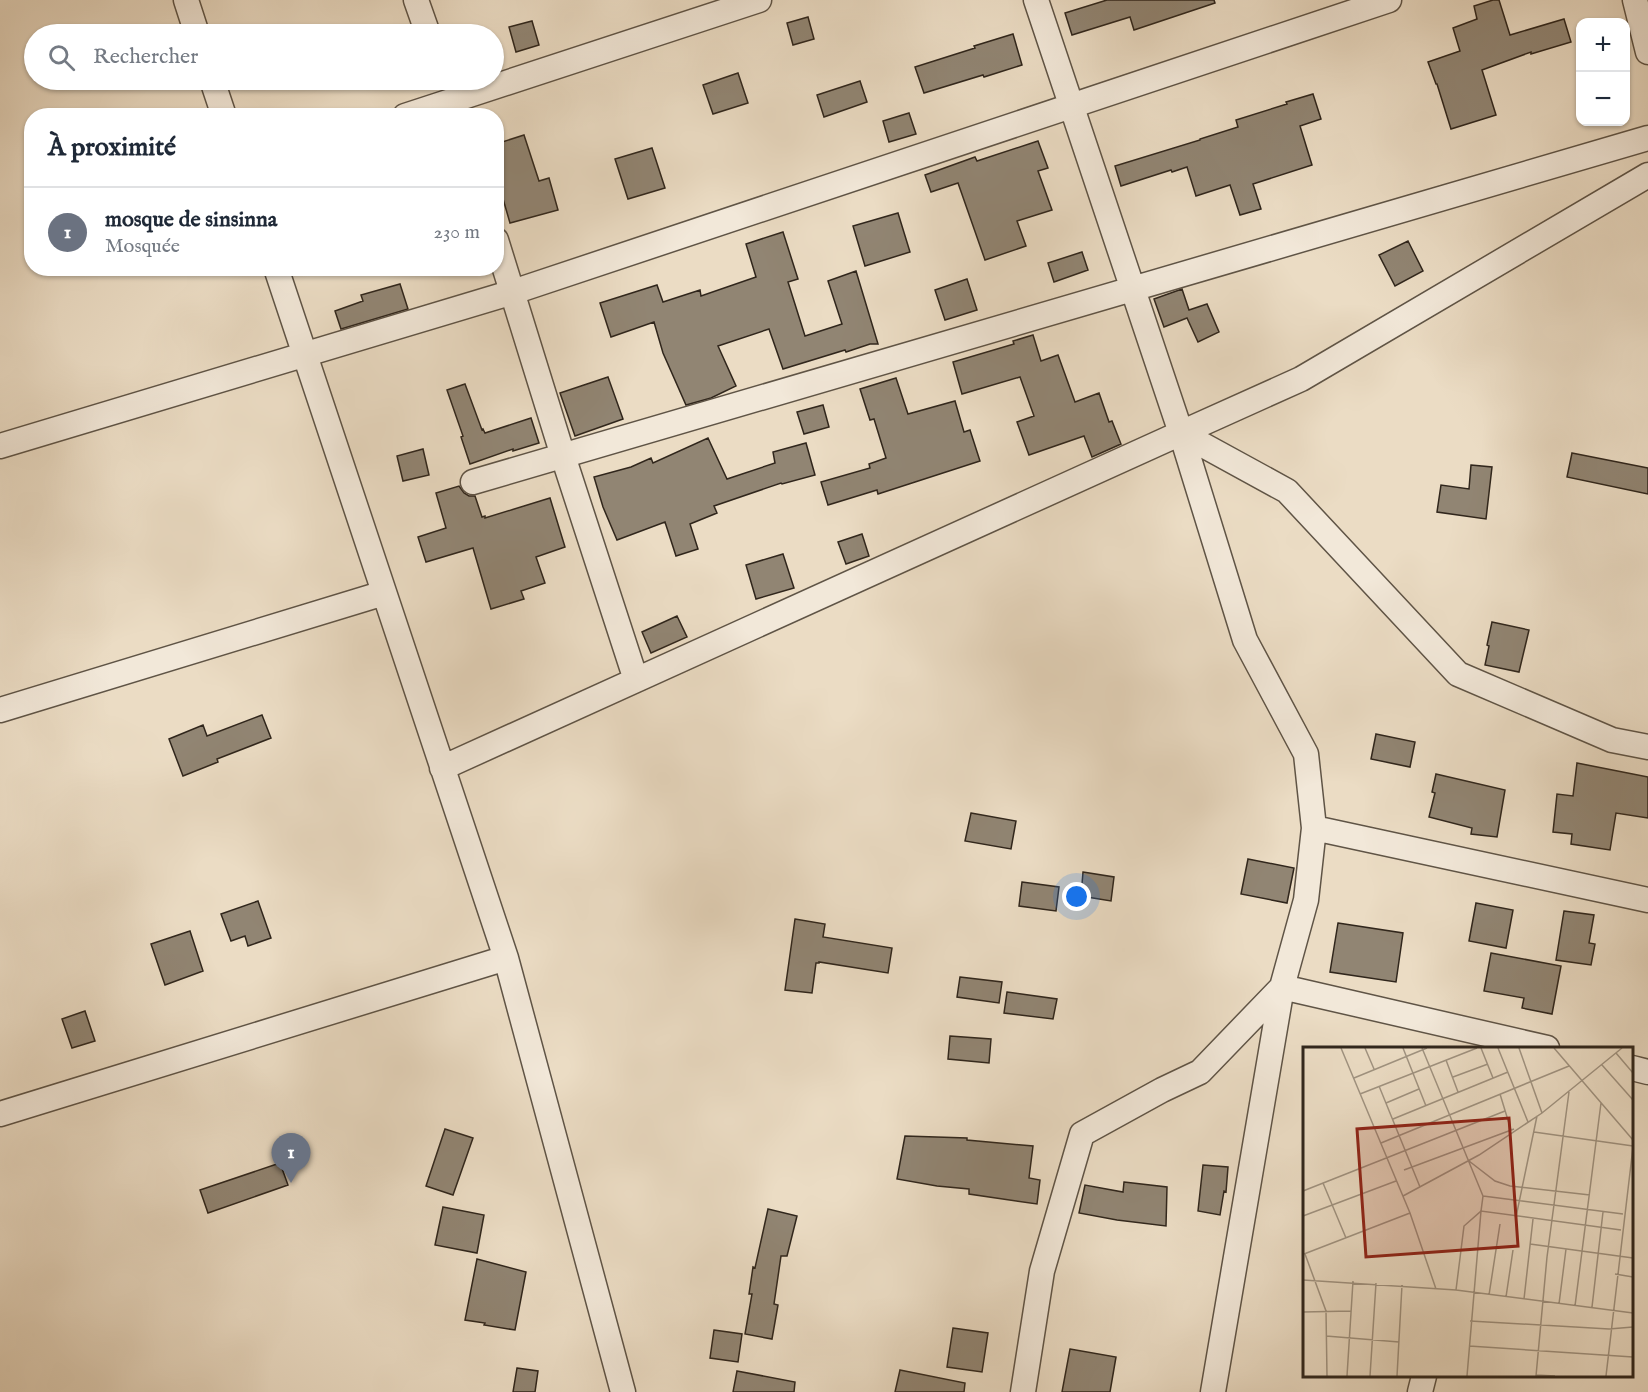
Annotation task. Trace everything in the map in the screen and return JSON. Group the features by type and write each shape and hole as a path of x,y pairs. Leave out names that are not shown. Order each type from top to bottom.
{"street":[{"path":"186,0 194,24"},
{"path":"416,0 424,24"},
{"path":"504,81 759,0"},
{"path":"1036,0 1181,433 1245,640 1306,754 1314,828 1306,900 1282,987 1213,1392"},
{"path":"0,446 513,292 1389,0"},
{"path":"1635,0 1648,52"},
{"path":"215,90 221,108"},
{"path":"425,108 475,90"},
{"path":"473,482 1648,138"},
{"path":"442,768 1301,380 1648,175"},
{"path":"504,264 636,680"},
{"path":"279,276 506,958 624,1392"},
{"path":"1181,433 1287,491 1458,674 1612,740 1648,747"},
{"path":"0,710 384,593"},
{"path":"1314,828 1648,900"},
{"path":"0,1114 506,958"},
{"path":"1282,987 1543,1047"},
{"path":"1023,1392 1042,1270 1082,1134 1162,1089 1200,1072 1282,987"},
{"path":"1633,1068 1648,1072"},
{"path":"1420,1392 1424,1377"}],"building":[{"path":"1107,0 1214,0 1215,3 1134,30 1130,17 1072,35 1065,13"},
{"path":"1499,0 1510,35 1564,19 1571,42 1531,54 1531,52 1482,70 1496,115 1451,129 1428,62 1460,51 1453,28 1477,19 1474,6"},
{"path":"808,17 814,39 793,45 787,23"},
{"path":"532,21 539,45 516,52 509,27"},
{"path":"1013,34 1022,65 924,93 915,67"},
{"path":"738,73 748,103 713,114 703,85"},
{"path":"860,81 867,102 824,117 817,95"},
{"path":"1313,94 1321,119 1300,126 1312,165 1253,184 1261,209 1240,215 1230,185 1196,196 1187,167 1121,186 1115,166 1238,127 1236,120"},
{"path":"909,113 916,134 889,142 883,121"},
{"path":"524,135 539,181 549,178 558,210 510,223 504,202 504,141"},
{"path":"1038,141 1048,168 1038,171 1052,210 1017,221 1026,246 985,260 958,183 931,192 925,175 975,157 977,161"},
{"path":"652,148 665,188 628,199 615,159"},
{"path":"898,213 910,252 865,266 853,226"},
{"path":"783,232 798,279 788,282 805,336 842,324 828,281 856,271 878,344 870,344 846,352 845,350 783,369 769,329 718,346 736,386 711,398 686,405 663,353 654,322 611,337 600,303 657,285 663,302 700,290 701,296 756,277 746,244"},
{"path":"1408,241 1423,271 1395,286 1379,255"},
{"path":"1082,252 1088,270 1054,282 1048,263"},
{"path":"967,279 977,310 945,320 935,290"},
{"path":"400,284 408,309 341,329 335,311 363,301 361,295"},
{"path":"1182,289 1189,310 1207,304 1219,332 1198,342 1187,318 1164,327 1154,299"},
{"path":"1033,335 1041,361 1058,355 1075,402 1099,393 1109,422 1112,421 1121,444 1092,457 1084,436 1029,455 1017,422 1034,416 1020,377 962,394 953,362 1014,344 1013,341"},
{"path":"608,377 623,419 575,436 560,393"},
{"path":"896,378 908,414 955,401 964,432 970,430 980,461 878,494 877,490 828,505 821,482 870,468 869,464 886,458 874,419 870,420 860,389"},
{"path":"465,384 485,433 531,418 539,443 513,451 513,449 470,464 447,390"},
{"path":"823,405 829,427 804,434 797,412"},
{"path":"708,438 727,479 775,463 773,452 806,443 815,475 781,483 714,506 717,513 690,524 698,549 676,556 665,522 617,540 603,507 594,477 631,467 651,458 653,463"},
{"path":"423,449 429,475 403,481 397,456"},
{"path":"1572,453 1648,468 1648,494 1567,477"},
{"path":"1471,465 1492,467 1486,519 1437,512 1441,485 1469,489"},
{"path":"459,486 464,493 475,496 482,517 485,516 485,518 550,498 565,547 536,557 545,583 521,591 524,599 491,609 473,548 426,562 418,537 446,528 436,493"},
{"path":"862,534 869,556 846,564 838,542"},
{"path":"783,554 794,588 756,599 746,565"},
{"path":"677,616 687,637 651,653 642,632"},
{"path":"1492,622 1529,630 1519,672 1485,665"},
{"path":"262,715 271,738 217,759 218,762 183,776 169,739 203,725 207,736"},
{"path":"1376,734 1415,742 1410,767 1371,759"},
{"path":"1577,763 1648,777 1648,818 1616,813 1610,850 1571,844 1572,834 1553,832 1557,794 1573,796"},
{"path":"1436,774 1505,790 1497,837 1471,834 1472,828 1429,817 1435,793 1432,792"},
{"path":"971,813 1016,821 1011,849 965,841"},
{"path":"1248,859 1294,868 1287,903 1241,894"},
{"path":"1083,872 1114,877 1111,901 1081,896"},
{"path":"1022,882 1059,887 1056,911 1019,906"},
{"path":"258,901 271,938 248,946 245,936 231,941 221,914"},
{"path":"1476,903 1513,910 1506,948 1469,941"},
{"path":"1564,911 1594,915 1589,943 1595,944 1591,965 1556,960"},
{"path":"795,919 825,924 823,937 892,948 888,973 819,962 816,963 812,993 785,990"},
{"path":"1338,923 1403,933 1396,982 1330,972"},
{"path":"190,931 203,971 165,985 151,944"},
{"path":"1491,953 1561,966 1552,1014 1522,1008 1524,998 1484,991"},
{"path":"960,977 1002,982 999,1003 957,997"},
{"path":"1007,992 1057,999 1053,1019 1004,1013"},
{"path":"85,1011 95,1041 72,1048 62,1019"},
{"path":"950,1036 991,1039 989,1063 948,1059"},
{"path":"445,1129 473,1138 453,1195 426,1186"},
{"path":"905,1136 967,1138 967,1140 1033,1146 1029,1178 1040,1180 1037,1204 969,1194 969,1189 897,1179"},
{"path":"280,1163 288,1185 208,1213 200,1190"},
{"path":"1203,1165 1228,1167 1226,1192 1224,1191 1220,1215 1198,1211"},
{"path":"1124,1182 1167,1187 1166,1226 1079,1213 1085,1185 1123,1192"},
{"path":"443,1207 484,1215 477,1253 435,1245"},
{"path":"768,1209 797,1216 787,1256 781,1256 774,1304 778,1305 772,1339 745,1334 752,1294 749,1294 753,1267 755,1268"},
{"path":"477,1259 526,1272 515,1330 465,1320"},
{"path":"953,1328 988,1333 982,1372 947,1367"},
{"path":"714,1330 742,1334 738,1362 710,1358"},
{"path":"1070,1349 1116,1357 1110,1392 1062,1392"},
{"path":"517,1368 538,1371 535,1392 513,1392"},
{"path":"900,1370 965,1383 964,1392 895,1392"},
{"path":"737,1371 795,1382 794,1392 733,1392"}],"place":[{"name":"mosque de sinsinna","path":"291,1183"}]}
